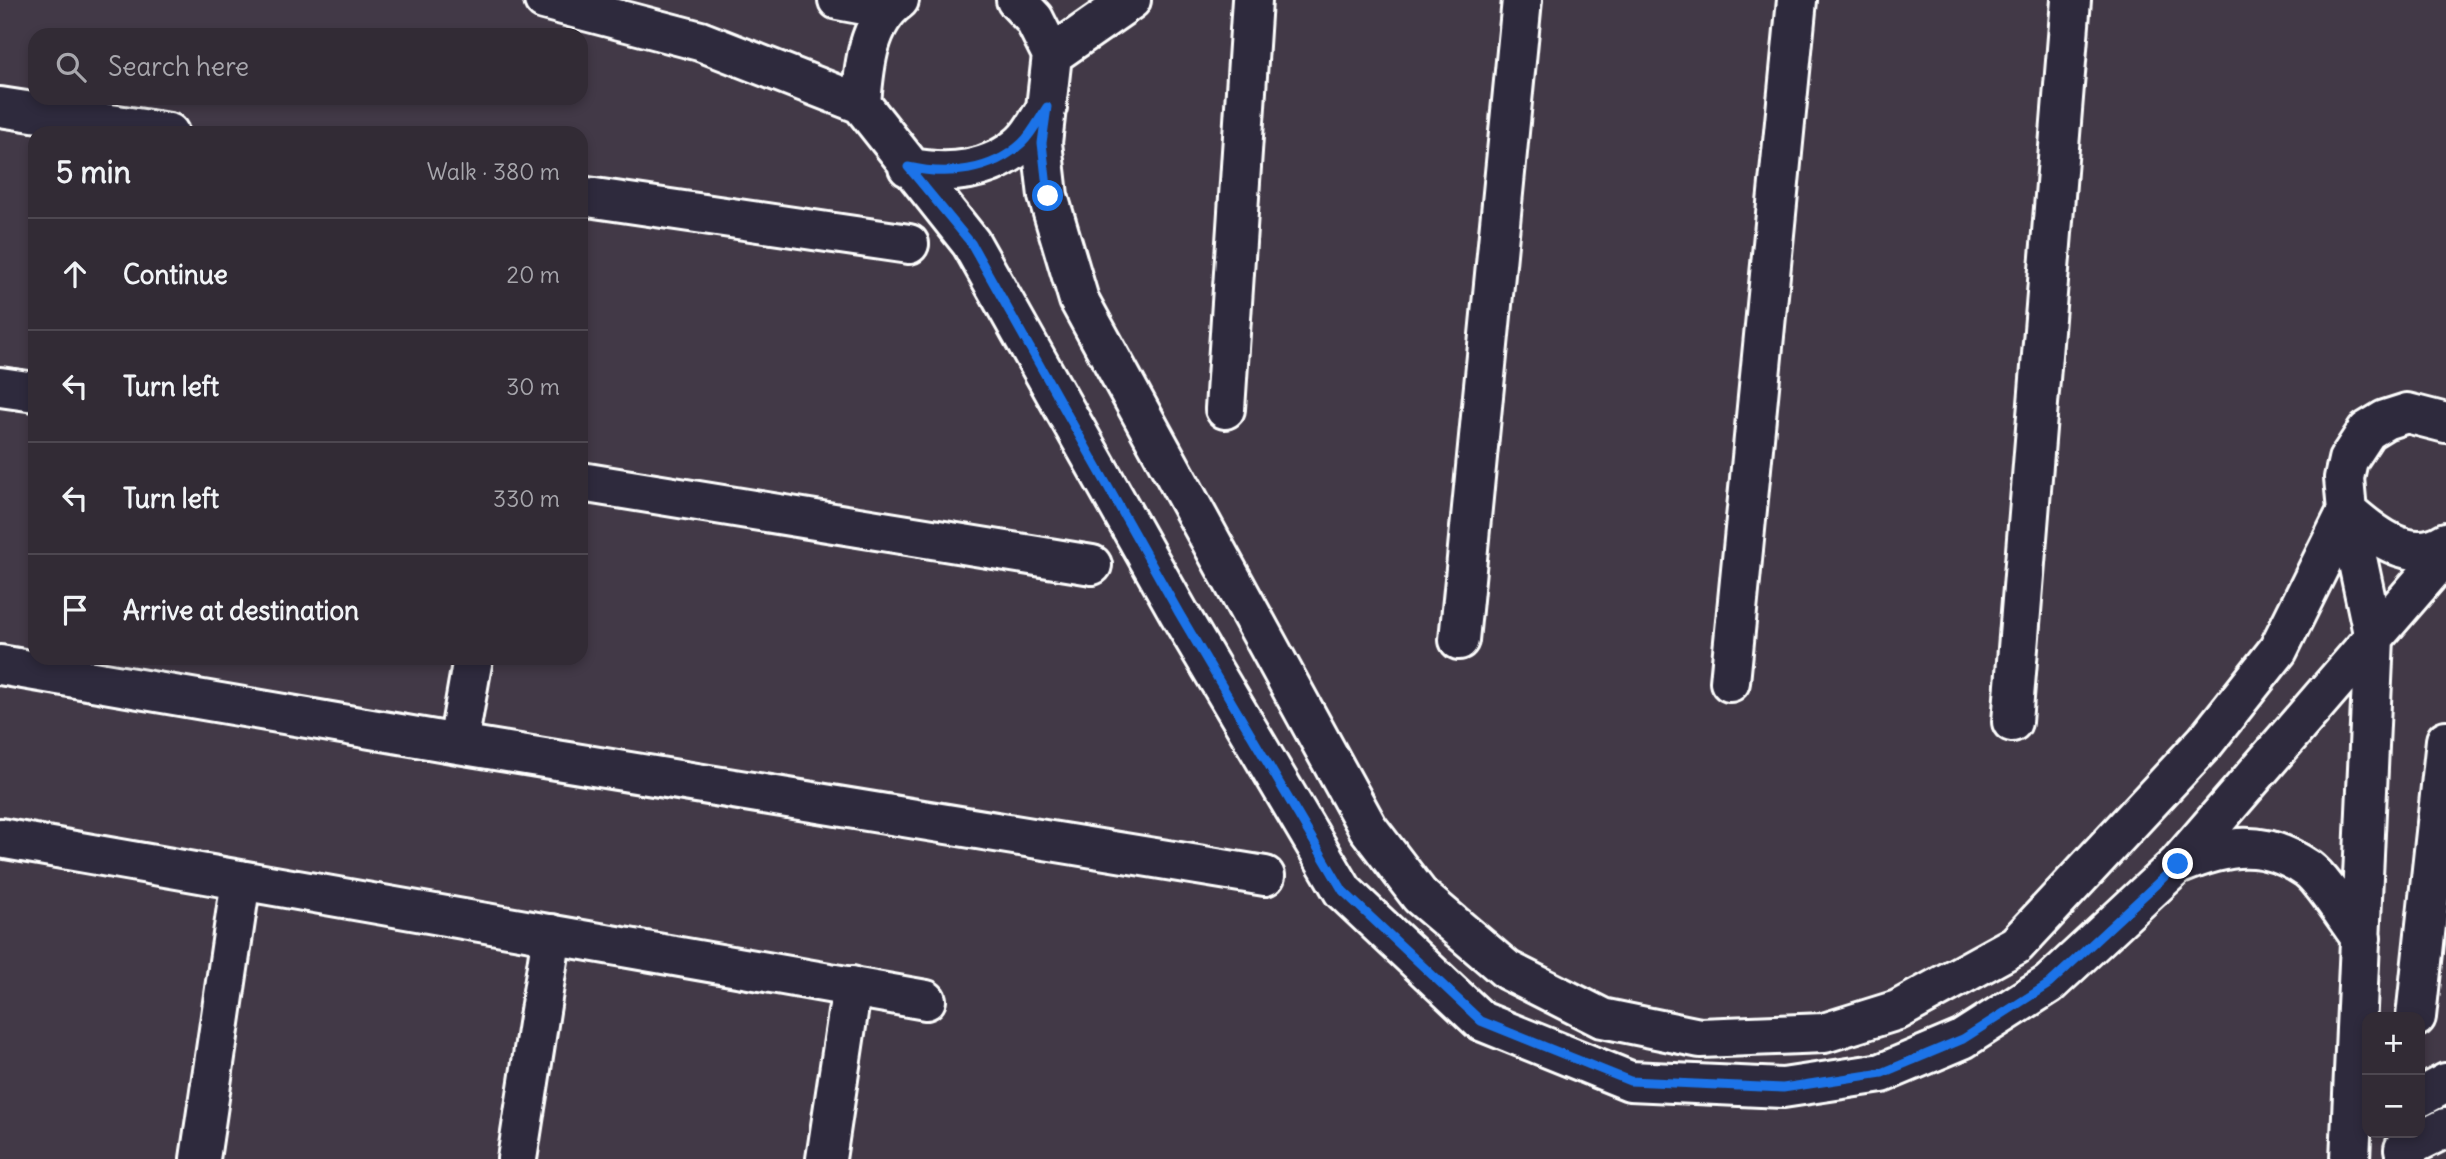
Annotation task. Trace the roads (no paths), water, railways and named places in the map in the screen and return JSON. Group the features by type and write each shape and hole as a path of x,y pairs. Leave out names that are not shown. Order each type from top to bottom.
{"street":[{"path":"544,0 700,41 861,104 908,167 971,243 1179,613 1343,891 1481,1021 1630,1081 1783,1088 1882,1073 1963,1039 2049,984 2178,864 2446,554"},
{"path":"838,0 892,5 866,53 861,104"},
{"path":"1016,0 1034,19 1052,55 1042,143 1048,196 1079,300 1368,828 1420,896 1507,970 1602,1018 1700,1038 1825,1033 1898,1010 2016,945 2206,741 2278,650 2347,511"},
{"path":"1052,55 1131,0"},
{"path":"1225,409 1252,0"},
{"path":"1459,640 1522,0"},
{"path":"1730,681 1797,0"},
{"path":"2012,722 2071,0"},
{"path":"0,107 124,126"},
{"path":"908,167 935,173 967,170 996,160 1023,143 1047,107"},
{"path":"588,197 909,244"},
{"path":"0,387 28,391"},
{"path":"2356,1145 2361,938 2374,638 2347,511 2344,478 2348,460 2367,431 2385,420 2407,413 2446,423"},
{"path":"588,483 1092,565"},
{"path":"2347,511 2376,537 2409,550 2440,546 2446,542"},
{"path":"0,665 458,744 1265,876"},
{"path":"458,744 472,665"},
{"path":"2417,1012 2446,740"},
{"path":"0,838 926,1000"},
{"path":"2178,864 2216,849 2260,847 2309,870 2361,938"},
{"path":"200,1159 242,880"},
{"path":"517,1159 552,934"},
{"path":"826,1159 852,986"},
{"path":"2425,1094 2446,1083"},
{"path":"2404,1147 2446,1128"}]}
